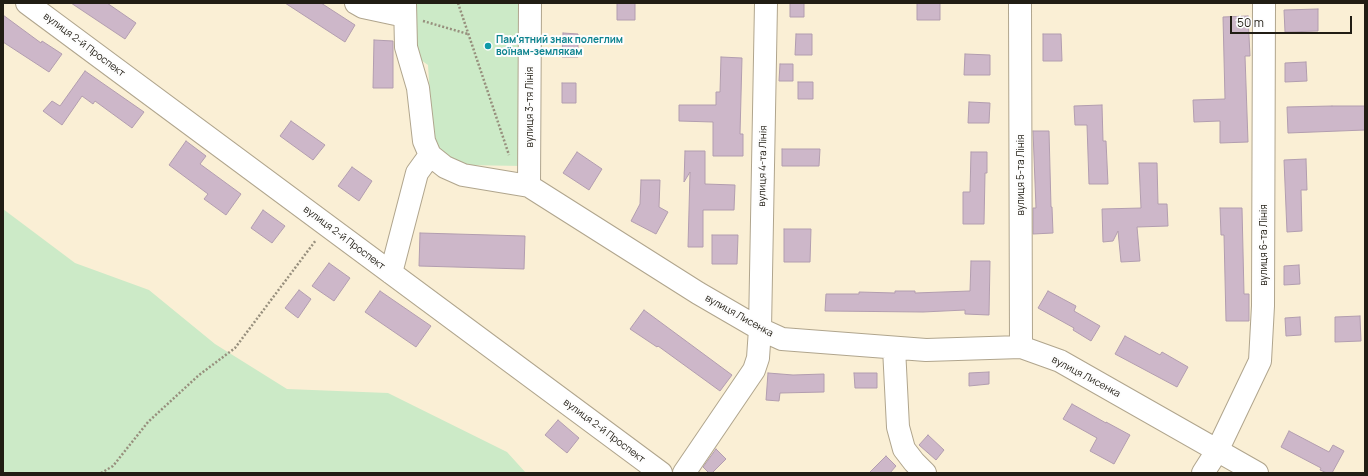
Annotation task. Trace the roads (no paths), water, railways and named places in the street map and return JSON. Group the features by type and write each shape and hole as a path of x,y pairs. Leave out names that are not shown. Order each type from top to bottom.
{"street":[{"name":"вулиця 2-й Проспект","path":"27,3 661,473"},
{"path":"356,3 363,7 405,10 406,47 418,88 424,141 430,155 417,173 391,273"},
{"name":"вулиця 3-тя Лінія","path":"524,185 530,3"},
{"name":"вулиця 4-та Лінія","path":"684,473 754,370 758,358 760,329 766,3"},
{"name":"вулиця 5-та Лінія","path":"1020,3 1021,347"},
{"name":"вулиця 6-та Лінія","path":"1203,473 1217,451 1260,361 1263,306 1264,3"},
{"name":"вулиця Лисенка","path":"430,155 446,167 463,175 524,185 698,294 760,329 782,339 926,350 1021,347 1060,361 1257,473"},
{"path":"894,348 898,427 904,449 925,473"}],"place":[{"name":"Пам'ятний знак полеглим воїнам-землякам","path":"488,46"}]}
